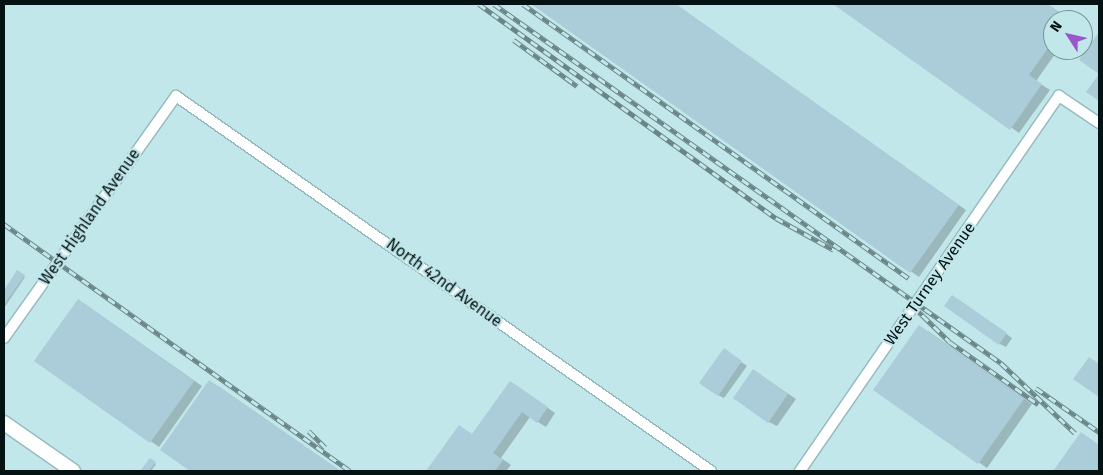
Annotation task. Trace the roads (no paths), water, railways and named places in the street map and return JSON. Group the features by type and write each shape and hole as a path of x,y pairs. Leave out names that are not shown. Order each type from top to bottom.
{"main road":[{"path":"4,423 72,471"}],"street":[{"name":"West Highland Avenue","path":"4,338 176,96"},
{"name":"North 42nd Avenue","path":"176,96 711,471"},
{"name":"West Turney Avenue","path":"800,471 1060,96 1099,123"}],"railway":[{"path":"479,4 776,218 834,250"},
{"path":"494,4 1001,363 1075,433"},
{"path":"523,4 909,278"},
{"path":"514,40 577,86"},
{"path":"4,224 350,471"},
{"path":"911,304 950,342 1038,404"},
{"path":"1036,388 1099,432"},
{"path":"309,431 325,447"}]}
